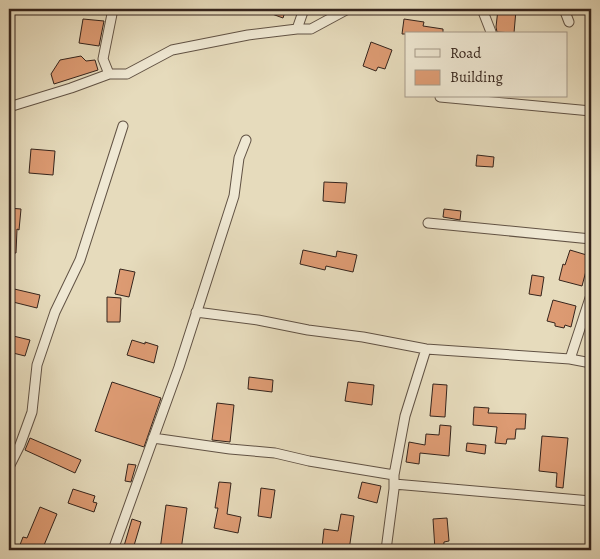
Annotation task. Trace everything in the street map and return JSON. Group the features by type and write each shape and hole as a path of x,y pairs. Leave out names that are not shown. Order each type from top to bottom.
{"street":[{"path":"109,74 103,59 113,9"},
{"path":"296,29 304,9"},
{"path":"9,110 109,74 127,74 172,50 248,35 312,29 348,9"},
{"path":"482,9 491,32"},
{"path":"564,9 569,22"},
{"path":"451,98 591,111"},
{"path":"9,467 20,445 32,412 37,365 55,312 80,260 123,126"},
{"path":"113,550 179,367 234,196 239,158 246,140"},
{"path":"428,223 591,239"},
{"path":"570,359 591,295"},
{"path":"196,312 258,320 426,349 570,359 591,363"},
{"path":"386,550 394,480 405,416 426,349"},
{"path":"153,438 230,449 275,453 394,480 591,501"}],"building":[{"path":"261,9 286,9 283,18"},
{"path":"498,9 516,10 514,32 497,32"},
{"path":"83,19 104,21 99,46 79,43"},
{"path":"404,19 424,22 423,26 443,29 443,32 405,32 405,34 402,34"},
{"path":"371,42 392,50 385,69 378,67 376,71 363,66"},
{"path":"81,56 86,61 95,60 98,70 54,84 51,74 60,60"},
{"path":"31,149 55,151 53,175 29,173"},
{"path":"477,155 494,157 493,167 476,166"},
{"path":"324,182 347,183 345,203 323,201"},
{"path":"9,208 21,209 19,230 17,229 16,253 9,253"},
{"path":"444,209 461,211 460,220 443,217"},
{"path":"303,250 336,257 337,251 357,255 353,272 326,266 325,270 300,264"},
{"path":"570,250 590,256 582,286 559,280 563,264 565,265"},
{"path":"120,269 135,272 129,297 115,294"},
{"path":"532,275 544,277 541,296 529,294"},
{"path":"10,288 40,295 37,308 9,301"},
{"path":"107,297 121,298 120,322 107,322"},
{"path":"553,300 576,306 571,327 565,325 564,328 555,326 555,323 547,321"},
{"path":"9,335 30,340 25,356 9,352"},
{"path":"132,340 158,346 154,363 127,355"},
{"path":"249,377 273,380 272,392 248,389"},
{"path":"112,382 161,398 144,447 95,431"},
{"path":"348,382 374,385 372,405 345,401"},
{"path":"433,384 447,385 445,417 430,416"},
{"path":"217,403 234,405 230,442 212,440"},
{"path":"474,407 489,408 488,413 526,414 525,429 516,429 515,439 507,439 506,444 495,443 497,427 473,425"},
{"path":"440,425 451,426 449,456 420,453 419,464 406,462 409,442 425,445 426,434 439,435"},
{"path":"542,436 568,438 563,488 556,487 557,473 539,471"},
{"path":"30,438 81,460 75,473 25,450"},
{"path":"467,443 486,445 485,454 466,451"},
{"path":"128,464 136,465 131,482 125,481"},
{"path":"219,482 231,483 227,514 241,517 238,533 214,528 218,508 215,508"},
{"path":"362,482 381,486 377,503 358,498"},
{"path":"261,488 275,490 271,518 258,516"},
{"path":"73,489 95,496 93,502 97,503 94,512 68,503"},
{"path":"166,505 187,508 181,550 160,550"},
{"path":"40,507 57,514 42,550 18,550 23,537 27,538"},
{"path":"341,514 354,516 349,550 322,547 324,529 338,531"},
{"path":"447,518 449,541 444,542 443,550 435,550 433,519"},
{"path":"132,519 141,522 133,549 124,546"}]}
